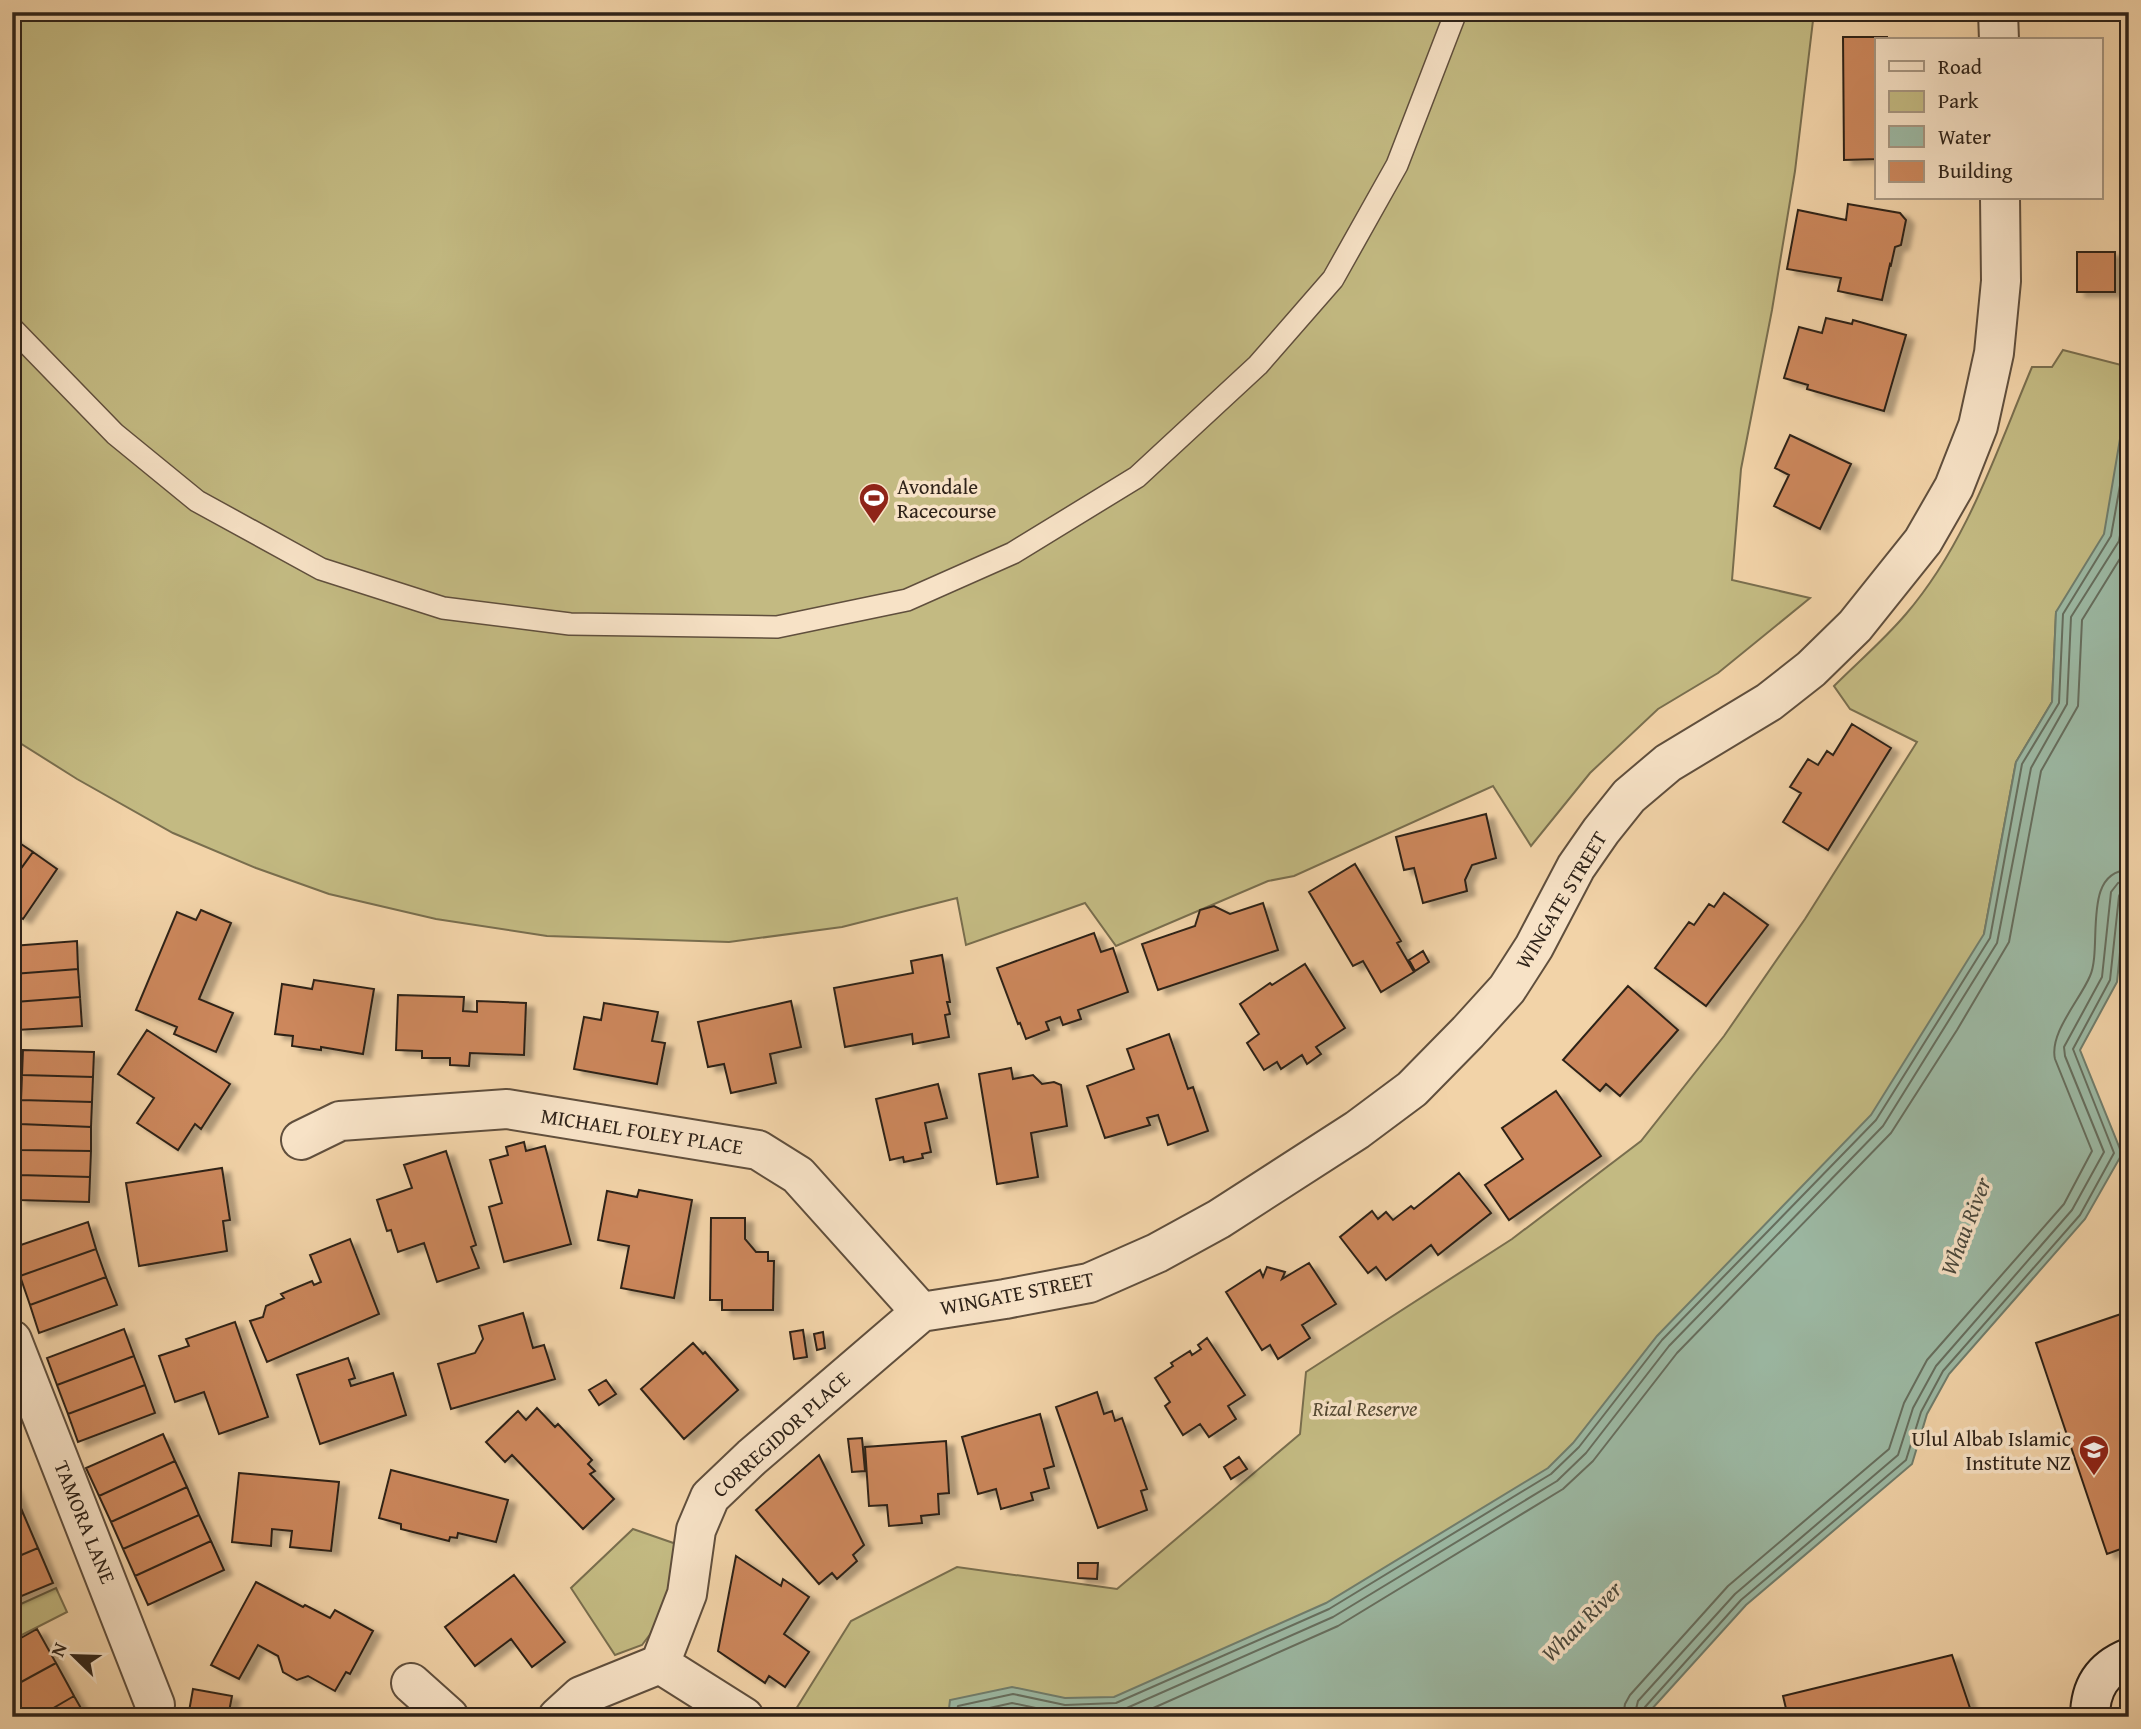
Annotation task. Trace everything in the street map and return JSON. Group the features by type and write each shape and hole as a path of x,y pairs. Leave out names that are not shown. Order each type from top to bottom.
{"street":[{"path":"1998,12 1998,38"},
{"name":"WINGATE STREET","path":"920,1312 1089,1283 1157,1253 1219,1219 1357,1130 1412,1089 1468,1032 1507,989 1534,947 1576,867 1629,796 1668,763 1769,702 1811,668 1855,626 1923,541 1954,487 1978,426 1997,329 2001,281 2000,200"},
{"name":"MICHAEL FOLEY PLACE","path":"301,1140 340,1121 507,1109 758,1150 798,1175 920,1312"},
{"name":"CORREGIDOR PLACE","path":"660,1664 687,1594 696,1530 710,1497 752,1457 920,1312"},
{"name":"TAMORA LANE","path":"12,1340 155,1705"},
{"path":"2090,1717 2095,1689 2106,1669 2129,1658"},
{"path":"558,1717 581,1696 660,1664 744,1717"},
{"path":"411,1683 449,1717"}],"lane":[{"path":"12,328 115,435 197,501 321,569 443,608 570,624 777,627 907,600 1013,553 1137,477 1258,365 1333,279 1340,267 1397,165 1456,12"}],"green space":[{"name":"Avondale Racecourse","path":"12,12 1814,12 1795,171 1772,310 1741,469 1732,580 1810,598 1718,673 1658,709 1590,773 1531,846 1493,786 1294,876 1268,881 1116,946 1085,903 966,945 957,898 842,927 729,942 547,936 436,919 329,894 256,868 173,833 77,779 12,738"},
{"name":"Rizal Reserve","path":"2063,350 2129,367 2129,522 2056,612 2052,702 2016,762 1984,934 1990,959 1476,1717 791,1717 851,1621 957,1567 1117,1589 1300,1434 1306,1372 1512,1239 1641,1141 1724,1036 1805,919 1917,742 1850,709 1834,686 1898,624 1927,586 1963,527 1978,496 2032,367 2052,367"},
{"path":"633,1529 682,1546 667,1612 642,1645 615,1655 571,1588"},
{"path":"56,1588 67,1612 12,1640 12,1608"}],"water":[{"name":"Whau River","path":"2129,425 2129,862 2117,982 2080,1050 2122,1154 2085,1219 1949,1374 1927,1414 1912,1464 1746,1605 1650,1711 1649,1717 948,1717 950,1700 1012,1687 1065,1698 1114,1697 1326,1603 1548,1468 1573,1443 1657,1336 1871,1115 1984,934 2016,762 2052,702 2056,612 2104,534 2121,433"}],"building":[{"path":"1843,37 1887,37 1875,38 1875,159 1844,160"},
{"path":"1848,204 1900,213 1906,220 1901,245 1895,247 1882,300 1838,291 1841,278 1787,269 1798,210 1846,220"},
{"path":"2077,252 2115,252 2115,292 2077,292"},
{"path":"1826,318 1852,324 1853,320 1906,335 1884,411 1807,389 1808,385 1784,378 1799,327 1822,333"},
{"path":"1790,435 1851,464 1820,529 1774,506 1789,475 1775,468"},
{"path":"1852,724 1891,748 1828,850 1783,822 1801,793 1790,787 1808,759 1818,765 1827,751 1833,755"},
{"path":"1486,814 1496,858 1472,865 1465,880 1467,891 1423,903 1414,868 1404,870 1396,837"},
{"path":"12,838 33,852 12,881"},
{"path":"33,852 57,869 23,919 12,912 12,881"},
{"path":"1355,864 1401,941 1397,943 1414,972 1381,992 1363,961 1353,966 1309,892"},
{"path":"1724,893 1768,925 1706,1006 1655,968 1689,922 1694,925 1709,904 1714,907"},
{"path":"1263,903 1278,950 1158,990 1142,944 1195,926 1200,910 1214,906 1230,914"},
{"path":"201,910 231,923 199,999 233,1013 216,1052 174,1034 177,1027 136,1010 177,912 196,920"},
{"path":"1094,933 1101,952 1113,948 1128,992 1078,1010 1081,1019 1063,1025 1060,1017 1046,1022 1049,1030 1026,1039 997,968"},
{"path":"77,941 78,969 13,974 12,946"},
{"path":"1423,951 1429,962 1415,971 1409,960"},
{"path":"942,955 950,1002 947,1002 950,1014 945,1015 949,1037 913,1044 912,1034 845,1047 834,988 913,973 911,961"},
{"path":"1305,964 1345,1028 1316,1047 1321,1054 1307,1064 1302,1055 1281,1069 1277,1062 1264,1070 1247,1043 1259,1034 1240,1004 1270,983 1272,985"},
{"path":"78,969 80,997 15,1002 13,974"},
{"path":"314,980 374,989 363,1054 321,1047 321,1050 292,1046 293,1036 275,1034 282,984 312,989"},
{"path":"1628,986 1678,1030 1620,1096 1606,1084 1600,1091 1563,1060"},
{"path":"398,995 464,997 463,1011 477,1012 477,1001 526,1003 524,1055 470,1053 469,1066 450,1065 450,1058 422,1058 422,1051 396,1050"},
{"path":"80,997 82,1026 17,1030 15,1002"},
{"path":"791,1001 801,1047 770,1054 776,1083 731,1093 724,1064 708,1067 698,1022"},
{"path":"604,1003 658,1012 652,1041 665,1043 657,1084 574,1069 584,1017 601,1020"},
{"path":"147,1030 230,1084 201,1129 195,1124 178,1150 137,1123 154,1098 118,1074"},
{"path":"1169,1034 1188,1089 1193,1087 1208,1131 1168,1145 1158,1115 1147,1118 1150,1125 1105,1138 1087,1086 1134,1069 1127,1049"},
{"path":"23,1050 94,1052 93,1077 22,1075"},
{"path":"1011,1068 1013,1079 1033,1075 1042,1084 1054,1082 1061,1085 1067,1126 1031,1133 1038,1177 997,1184 979,1074"},
{"path":"22,1075 93,1077 92,1102 21,1100"},
{"path":"938,1084 947,1118 925,1123 931,1152 922,1154 923,1158 904,1162 903,1157 890,1160 876,1099"},
{"path":"1556,1091 1601,1156 1509,1220 1485,1185 1523,1159 1502,1128"},
{"path":"21,1100 92,1102 91,1127 20,1124"},
{"path":"20,1124 91,1127 91,1151 19,1150"},
{"path":"524,1142 526,1151 545,1146 571,1244 504,1262 489,1207 502,1203 490,1160 508,1155 506,1147"},
{"path":"19,1150 91,1151 90,1177 19,1175"},
{"path":"446,1151 476,1245 471,1247 479,1268 437,1282 424,1243 398,1252 391,1230 387,1231 377,1200 412,1188 404,1165"},
{"path":"222,1168 230,1220 223,1221 227,1251 139,1266 126,1183"},
{"path":"1459,1173 1491,1213 1438,1255 1431,1245 1386,1280 1376,1267 1368,1273 1340,1237 1372,1211 1378,1219 1386,1212 1393,1220 1411,1206 1414,1209"},
{"path":"19,1175 90,1177 89,1202 18,1200"},
{"path":"639,1190 692,1200 674,1298 621,1288 629,1246 598,1240 607,1191 637,1197"},
{"path":"711,1218 745,1218 745,1239 756,1252 768,1252 768,1261 774,1261 773,1310 722,1310 722,1300 710,1300"},
{"path":"88,1222 96,1249 20,1276 12,1256 12,1248"},
{"path":"350,1239 379,1314 267,1362 250,1321 263,1317 266,1306 284,1298 281,1294 312,1281 314,1285 321,1282 310,1255"},
{"path":"96,1249 106,1277 30,1305 20,1276"},
{"path":"1309,1263 1336,1304 1302,1325 1310,1338 1278,1359 1270,1345 1262,1350 1226,1292 1260,1270 1263,1277 1267,1267 1285,1272 1282,1279"},
{"path":"106,1277 117,1305 39,1333 30,1305"},
{"path":"2127,1312 2129,1546 2107,1554 2036,1343"},
{"path":"523,1313 533,1348 544,1345 555,1379 451,1409 438,1364 475,1353 483,1339 479,1326"},
{"path":"235,1322 268,1417 219,1434 204,1392 175,1402 159,1356 189,1346 186,1339"},
{"path":"124,1329 134,1356 57,1385 47,1358"},
{"path":"803,1330 807,1357 794,1359 790,1332"},
{"path":"823,1332 825,1348 817,1350 814,1334"},
{"path":"1207,1338 1245,1395 1228,1406 1236,1419 1209,1437 1200,1424 1183,1435 1165,1406 1170,1402 1155,1378 1173,1366 1171,1363 1190,1351 1192,1355 1201,1349 1198,1345"},
{"path":"693,1343 703,1354 705,1352 738,1390 684,1439 641,1389"},
{"path":"134,1356 145,1385 68,1414 57,1385"},
{"path":"348,1358 355,1378 349,1380 351,1386 393,1373 406,1415 320,1444 297,1375"},
{"path":"606,1380 616,1394 599,1405 589,1390"},
{"path":"145,1385 155,1413 78,1442 68,1414"},
{"path":"1097,1392 1104,1414 1112,1411 1115,1421 1122,1418 1147,1489 1141,1491 1147,1510 1098,1528 1056,1407"},
{"path":"537,1408 555,1427 558,1424 592,1460 588,1464 595,1471 590,1474 614,1499 583,1529 512,1455 505,1462 486,1442 518,1411 526,1420"},
{"path":"1040,1414 1054,1466 1044,1469 1049,1488 1031,1493 1033,1500 1001,1509 996,1489 978,1494 962,1437"},
{"path":"163,1434 175,1461 99,1496 86,1468"},
{"path":"862,1438 865,1471 852,1472 848,1439"},
{"path":"946,1441 949,1493 938,1494 939,1514 921,1516 922,1523 889,1526 887,1505 869,1506 865,1447"},
{"path":"819,1455 864,1545 853,1555 857,1561 837,1579 832,1573 819,1584 756,1510"},
{"path":"1239,1457 1247,1469 1231,1479 1224,1467"},
{"path":"175,1461 187,1487 111,1522 99,1496"},
{"path":"391,1470 508,1500 496,1542 458,1533 457,1538 450,1537 449,1541 401,1529 401,1524 379,1518"},
{"path":"239,1473 339,1482 331,1551 290,1547 292,1531 272,1529 271,1546 232,1542"},
{"path":"12,1486 23,1513 12,1517"},
{"path":"187,1487 199,1515 123,1549 111,1522"},
{"path":"23,1513 38,1548 12,1559 12,1517"},
{"path":"199,1515 211,1541 135,1576 123,1549"},
{"path":"211,1541 224,1570 148,1605 135,1576"},
{"path":"38,1548 53,1583 12,1600 12,1559"},
{"path":"736,1556 781,1586 783,1579 809,1597 784,1634 809,1652 785,1687 769,1676 765,1683 718,1651"},
{"path":"1078,1563 1098,1563 1097,1579 1078,1578"},
{"path":"514,1575 565,1642 532,1667 511,1639 475,1666 445,1627"},
{"path":"256,1582 303,1607 305,1605 330,1618 335,1610 373,1631 350,1674 346,1672 335,1691 308,1676 297,1680 283,1672 278,1656 258,1645 239,1679 211,1665"},
{"path":"37,1629 56,1663 12,1687 12,1643"},
{"path":"1952,1655 1973,1717 1788,1717 1783,1696"},
{"path":"56,1663 74,1696 38,1717 12,1717 12,1687"},
{"path":"193,1689 232,1696 228,1717 188,1717"},
{"path":"74,1696 86,1717 38,1717"}],"place":[{"name":"Avondale Racecourse","path":"874,525"},
{"name":"Ulul Albab Islamic Institute NZ","path":"2094,1477"}]}
